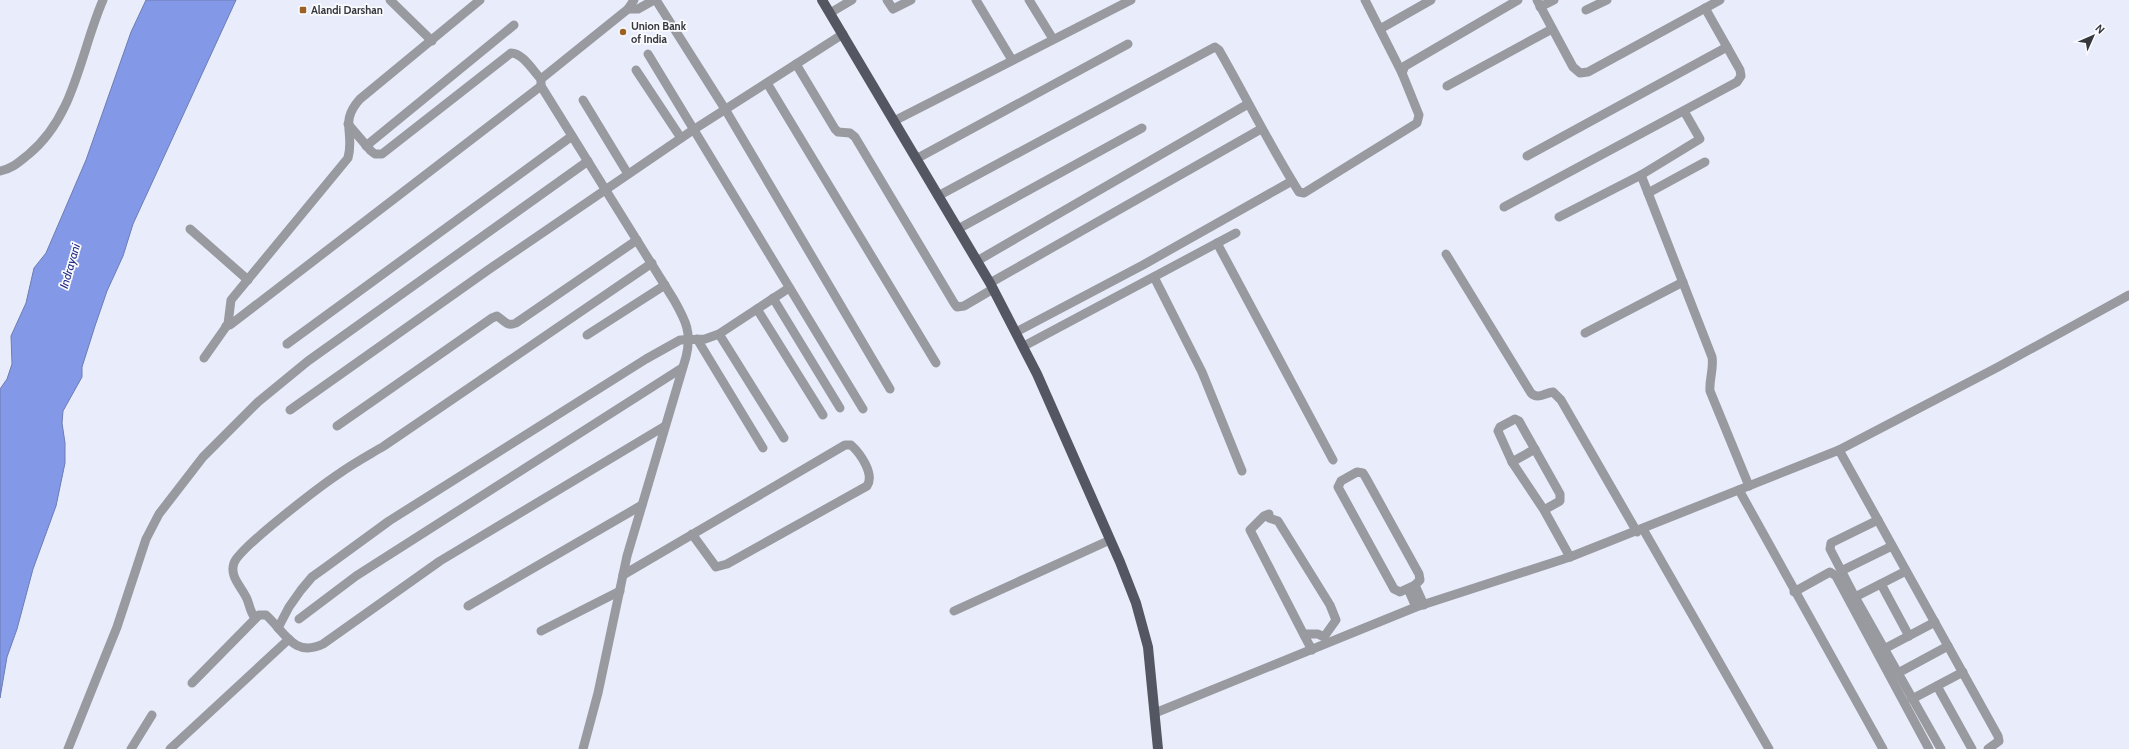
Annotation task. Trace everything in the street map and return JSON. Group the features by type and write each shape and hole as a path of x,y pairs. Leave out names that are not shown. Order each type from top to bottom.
{"main road":[{"path":"822,0 992,286 1024,346 1110,540 1136,603 1148,647 1158,749"}],"street":[{"path":"0,171 9,169 17,164 43,143 51,132 69,98 103,0"},
{"path":"390,0 432,41"},
{"path":"204,358 226,326 231,300 345,163 350,150 348,124 349,115 352,108 360,99 480,0"},
{"path":"226,326 230,325 313,262 541,83 628,9 634,0"},
{"path":"628,9 638,8 655,0 725,109 890,389"},
{"path":"830,13 852,0"},
{"path":"886,0 893,9 911,0"},
{"path":"976,0 1012,60"},
{"path":"1029,0 1053,39"},
{"path":"894,121 1130,0"},
{"path":"938,196 1210,48 1215,47 1219,50 1261,129 1292,181 1299,192 1304,193 1417,123 1420,115 1402,73 1365,0"},
{"path":"1380,29 1431,0"},
{"path":"1402,73 1404,66 1410,62 1518,0"},
{"path":"1554,0 1539,3 1573,67 1580,73 1584,73 1720,0"},
{"path":"1586,10 1607,0"},
{"path":"1504,207 1737,82 1741,76 1740,70 1705,8"},
{"path":"366,146 514,25"},
{"path":"1447,86 1552,29"},
{"path":"290,410 488,270 628,174 725,109 843,34"},
{"path":"916,159 1128,44"},
{"path":"1527,156 1727,47"},
{"path":"348,124 366,146 375,154 382,154 511,53 516,53 521,57 541,83 605,190 665,284 684,317 693,339 763,448"},
{"path":"648,54 862,409"},
{"path":"796,64 835,129 838,132 850,133 855,137 954,304 957,306 964,306 992,286 1261,129"},
{"path":"636,70 682,138"},
{"path":"767,83 936,363"},
{"path":"583,100 628,174"},
{"path":"977,262 1248,104"},
{"path":"1559,217 1641,175 1700,139 1684,111"},
{"path":"958,229 1142,128"},
{"path":"288,344 572,136"},
{"path":"68,749 117,626 146,539 159,514 204,457 258,402 308,361 588,162"},
{"path":"1648,193 1706,162"},
{"path":"1641,175 1712,357 1714,366 1709,382 1710,391 1749,486"},
{"path":"1016,332 1143,265 1292,181"},
{"path":"190,229 248,280"},
{"path":"1024,346 1236,232"},
{"path":"337,426 492,318 497,316 506,324 512,326 637,240"},
{"path":"1217,243 1333,460"},
{"path":"1446,254 1531,393 1534,396 1539,397 1553,392 1561,400 1640,530 1769,749"},
{"path":"256,618 250,611 246,598 238,586 233,570 234,564 239,555 254,541 340,473 384,446 652,263"},
{"path":"1154,277 1202,372 1242,471"},
{"path":"1584,333 1683,282"},
{"path":"587,335 665,284"},
{"path":"278,628 289,607 312,578 388,521 622,373 671,344 693,339 712,337 720,334 789,288"},
{"path":"1155,713 1420,606 1570,557 1839,450 1998,367 2129,295"},
{"path":"773,298 840,408"},
{"path":"757,309 823,415"},
{"path":"720,334 784,438"},
{"path":"583,749 598,693 623,574 682,368 693,339"},
{"path":"299,619 356,576 682,368"},
{"path":"1544,510 1557,503 1561,498 1517,419 1500,427 1498,431 1512,462 1544,510 1570,557"},
{"path":"192,683 256,618 262,614 266,615 289,640 301,648 308,649 323,644 440,561 665,426"},
{"path":"623,574 692,534 731,513 845,445 851,445 856,450 870,475 870,481 867,486 727,564 716,567 692,534"},
{"path":"1512,462 1535,449"},
{"path":"1839,450 1998,736 1999,741 1988,749"},
{"path":"1360,472 1366,478 1419,574 1420,580 1411,587 1400,592 1394,589 1338,487 1341,481 1360,472"},
{"path":"1739,490 1794,592 1883,749"},
{"path":"468,606 642,505"},
{"path":"1304,634 1318,634 1324,637 1336,620 1330,605 1306,565 1278,521 1269,518 1269,514 1264,516 1250,529 1312,650"},
{"path":"1878,520 1831,543 1830,549 1855,597 1941,749"},
{"path":"954,611 1110,540"},
{"path":"1841,571 1892,546"},
{"path":"1855,597 1906,571"},
{"path":"1794,592 1830,572 1836,576 1929,749"},
{"path":"1881,584 1908,636"},
{"path":"1411,587 1420,606"},
{"path":"541,631 620,591"},
{"path":"1884,649 1935,622"},
{"path":"170,749 289,640"},
{"path":"1898,673 1948,646"},
{"path":"1912,699 1963,672"},
{"path":"1937,686 1972,749"},
{"path":"131,749 152,715"}],"water":[{"name":"Indrayani","path":"146,0 236,0 133,224 123,256 107,291 95,326 82,367 82,377 63,411 62,423 65,443 65,463 56,506 33,569 17,629 7,657 0,698 0,389 7,379 12,364 11,336 26,303 34,268 46,253 86,160 131,32"}],"place":[{"name":"Alandi Darshan","path":"303,10"},
{"name":"Union Bank of India","path":"623,32"}]}
